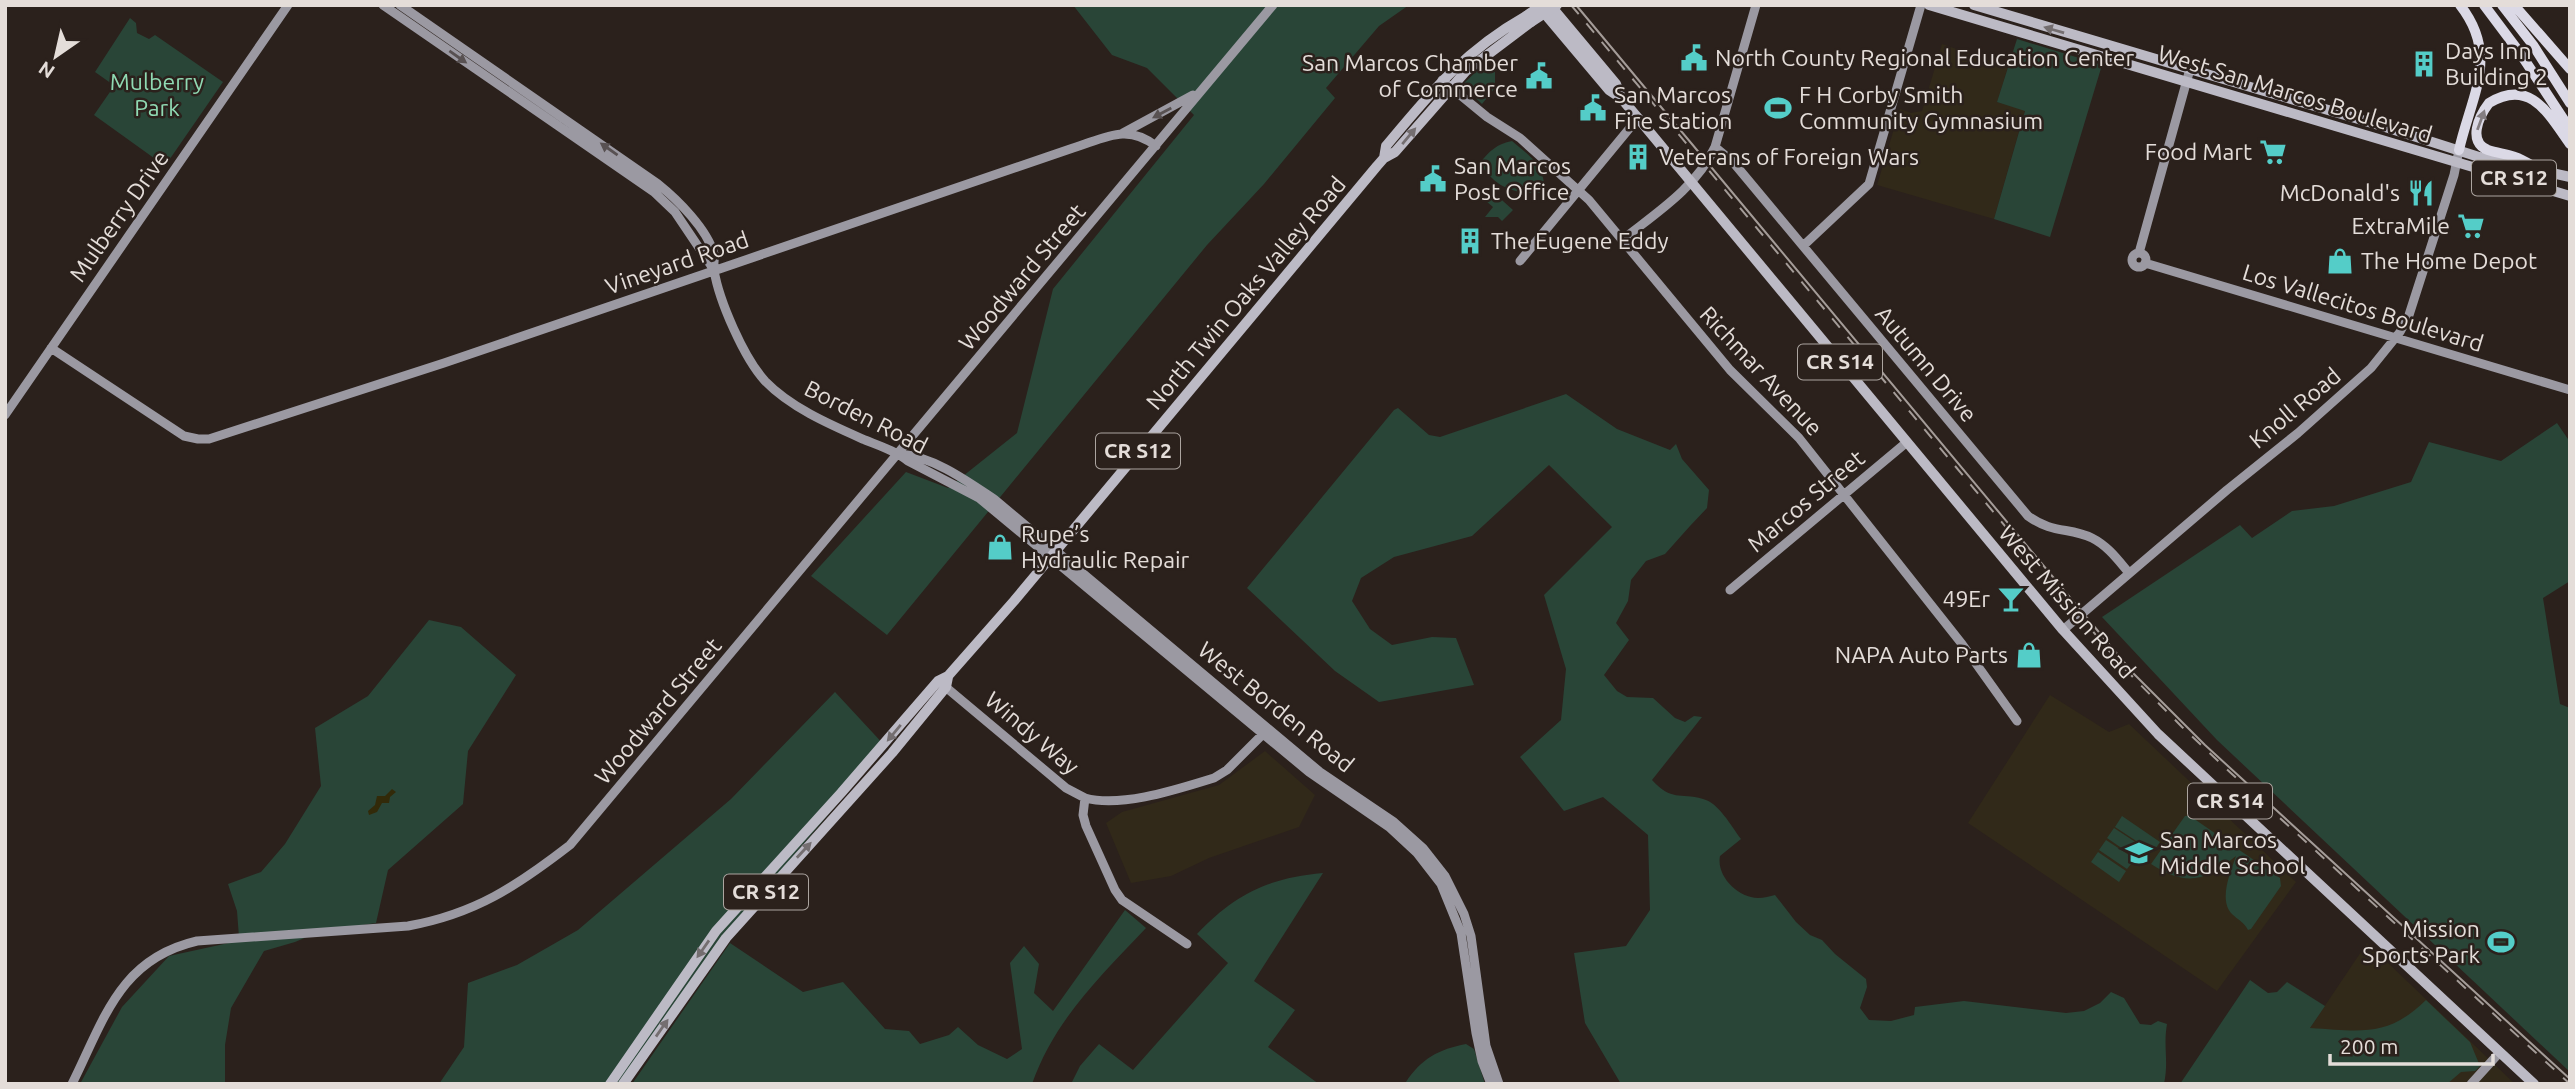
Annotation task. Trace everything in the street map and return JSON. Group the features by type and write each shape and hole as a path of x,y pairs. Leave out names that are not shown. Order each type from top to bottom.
{"highway":[{"path":"2459,150 2478,81 2481,49 2473,23 2460,5"},
{"path":"2484,5 2520,52 2570,129"},
{"path":"2502,5 2533,45 2570,103"},
{"path":"2514,5 2570,69"},
{"path":"2540,170 2479,145 2476,134 2481,115 2489,103 2512,93 2528,97 2542,107 2570,144"}],"main road":[{"name":"North Twin Oaks Valley Road","path":"1529,19 1557,5"},
{"name":"West San Marcos Boulevard","path":"1929,5 2570,196"},
{"name":"West San Marcos Boulevard","path":"1973,5 2459,150 2570,177"},
{"name":"North Twin Oaks Valley Road","path":"610,1084 716,930 944,682 1384,158 1395,152 1446,84 1545,7"},
{"name":"West Mission Road","path":"1545,7 1616,84 1621,98 2063,631 2158,734 2534,1084"},
{"path":"2397,144 2420,143 2423,139"},
{"name":"North Twin Oaks Valley Road","path":"624,1084 726,937 892,752 944,682"}],"street":[{"name":"Mulberry Drive","path":"5,415 288,5"},
{"name":"Borden Road","path":"383,5 654,192 675,212 714,270 740,345 766,382 793,404 843,430 959,482 1001,510 1053,553"},
{"name":"Borden Road","path":"400,5 669,193 692,217 708,243 714,255 714,270"},
{"path":"1123,133 1142,135 1156,146 1273,5"},
{"path":"1622,240 1693,182 1705,167 1715,147 1756,5"},
{"path":"1803,246 1869,184 1921,5"},
{"path":"2187,81 2190,69"},
{"name":"Los Vallecitos Boulevard","path":"2187,81 2139,253 2133,257 2133,264 2140,266 2145,263 2570,390"},
{"name":"Richmar Avenue","path":"1446,84 1487,117 1520,138 1578,190 1730,370 1799,438 1962,644 2017,721"},
{"name":"Vineyard Road","path":"51,348 184,436 209,439 444,363 1026,163 1123,133 1201,91"},
{"path":"1520,261 1638,118"},
{"name":"Woodward Street","path":"72,1084 116,995 136,970 166,950 197,941 408,926 438,920 477,907 570,845 1156,146"},
{"name":"Autumn Drive","path":"1715,147 1733,162 2028,516 2054,530 2079,533 2097,541 2112,552 2130,573"},
{"name":"Knoll Road","path":"2063,631 2298,433 2371,368 2396,338 2409,315 2419,288 2459,150"},
{"name":"Marcos Street","path":"1730,590 1907,442"},
{"name":"West Borden Road","path":"1053,553 1263,734 1325,785 1402,838 1417,853 1441,884 1456,918 1464,944 1477,1041 1491,1084"},
{"name":"West Borden Road","path":"1053,553 1320,772 1394,822 1423,848 1445,876 1464,914 1473,950 1486,1046 1499,1084"},
{"name":"Windy Way","path":"944,682 1066,788 1085,799 1083,815 1086,827 1115,890 1132,908 1187,944"},
{"path":"1085,799 1120,802 1214,778 1227,770 1263,734"},
{"path":"2471,1084 2500,1052"}],"shaded area":[{"path":"1942,44 2008,67 1997,102 2025,110 1994,219 1877,185 1900,109 1911,113 1922,111"},
{"name":"San Marcos Middle School","path":"2050,695 2109,732 2129,724 2296,882 2217,991 1968,823"},
{"path":"1265,751 1315,795 1299,827 1209,858 1171,876 1131,883 1106,823 1122,812 1219,785"},
{"path":"2367,943 2515,1084 2181,1084 2310,1028"}],"green space":[{"path":"1073,5 1409,5 1379,26 1326,88 1335,98 1264,184 1207,245 887,635 811,576 906,472 948,488 1017,433 1053,289 1194,115 1147,68 1112,55"},
{"name":"Mulberry Park","path":"130,18 136,23 137,33 149,39 155,35 223,82 165,166 94,115 112,89 112,84 95,72"},
{"path":"2017,39 2102,65 2050,237 1994,219 2025,111 1997,102"},
{"path":"1481,67 1487,72 1495,72 1495,88 1482,104 1462,85"},
{"path":"1512,141 1531,157 1539,168 1545,192 1525,192 1508,188 1493,179 1480,163 1494,149"},
{"path":"1494,193 1513,210 1502,221 1498,217 1485,217 1493,207 1486,201"},
{"path":"1566,394 1617,429 1670,450 1676,444 1682,459 1709,490 1707,508 1665,554 1646,561 1631,580 1628,601 1616,623 1629,640 1604,675 1617,691 1627,697 1653,698 1675,718 1685,722 1694,716 1702,717 1652,780 1671,794 1709,801 1729,822 1741,839 1720,856 1721,871 1730,884 1750,897 1775,895 1810,935 1822,940 1866,979 1867,987 1860,1008 1869,1020 1891,1021 1914,1015 1915,1007 1964,1001 2066,1013 2084,1011 2100,1003 2111,992 2124,998 2140,1024 2151,1025 2158,1021 2167,1024 2164,1084 1621,1084 1585,1023 1574,953 1626,946 1650,910 1648,835 1603,797 1564,811 1520,757 1561,720 1566,669 1544,595 1612,527 1549,465 1472,536 1394,557 1361,578 1352,601 1370,629 1392,645 1432,637 1456,638 1474,685 1379,702 1335,671 1247,588 1394,410 1398,408 1429,435 1440,437"},
{"path":"2557,423 2570,442 2570,581 2543,598 2560,704 2570,708 2570,1072 2217,740 2102,617 2240,525 2252,538 2292,511 2334,506 2411,482 2429,442 2501,461"},
{"path":"429,620 461,627 516,675 468,751 463,804 388,870 376,923 321,931 264,951 231,1008 225,1045 225,1084 80,1084 122,1007 169,956 256,937 239,937 237,911 228,884 261,872 285,844 321,786 315,728 368,696"},
{"path":"835,692 886,747 724,937 627,1084 439,1084 464,1047 468,983 517,965 578,930 731,799"},
{"path":"2122,816 2160,842 2153,852 2115,827"},
{"path":"2185,816 2190,816 2280,878 2281,886 2251,929 2248,930 2232,914 2226,901 2227,885 2236,856 2215,871 2195,878 2175,876 2151,864"},
{"path":"2114,828 2143,847 2136,858 2107,838"},
{"path":"2106,840 2135,859 2127,869 2099,850"},
{"path":"2098,852 2126,871 2119,882 2091,862"},
{"path":"1323,873 1254,981 1295,1010 1268,1047 1319,1084 1071,1084 1080,1066 1099,1044 1133,1070 1228,963 1197,934 1225,908 1269,884"},
{"path":"1125,910 1146,928 1066,1019 1053,1039 1032,1084 632,1084 730,943 803,992 843,982 885,1029 909,1031 920,1044 949,1035 958,1027 978,1045 1007,1059 1022,1049 1010,963 1024,946 1039,964 1034,993 1053,1011"},
{"path":"2250,980 2268,993 2277,992 2287,982 2325,1006 2310,1028 2359,1030 2386,1026 2399,1021 2426,1000 2470,1042 2480,1066 2475,1071 2461,1072 2447,1084 2180,1084"},
{"path":"1466,1044 1474,1049 1485,1084 1406,1082 1418,1067 1432,1056"}],"sand":[{"path":"392,789 396,792 390,797 389,803 382,803 377,812 369,815 368,811 375,805 377,796 385,796"}],"tram line":[{"path":"1576,5 2133,673 2205,745 2570,1079"}],"railway":[{"path":"1571,5 2120,664 2233,775 2570,1084"}],"place":[{"name":"North County Regional Education Center","path":"1694,58"},
{"name":"Days Inn Building 2","path":"2424,64"},
{"name":"San Marcos Chamber of Commerce","path":"1539,76"},
{"name":"San Marcos Fire Station","path":"1593,108"},
{"name":"F H Corby Smith Community Gymnasium","path":"1778,108"},
{"name":"Food Mart","path":"2273,152"},
{"name":"Veterans of Foreign Wars","path":"1638,157"},
{"name":"San Marcos Post Office","path":"1433,179"},
{"name":"McDonald's","path":"2421,193"},
{"name":"ExtraMile","path":"2471,226"},
{"name":"The Eugene Eddy","path":"1470,241"},
{"name":"The Home Depot","path":"2340,261"},
{"name":"Rupe’s Hydraulic Repair","path":"1000,547"},
{"name":"49Er","path":"2011,599"},
{"name":"NAPA Auto Parts","path":"2029,655"},
{"name":"San Marcos Middle School","path":"2139,853"},
{"name":"Mission Sports Park","path":"2501,942"}]}
